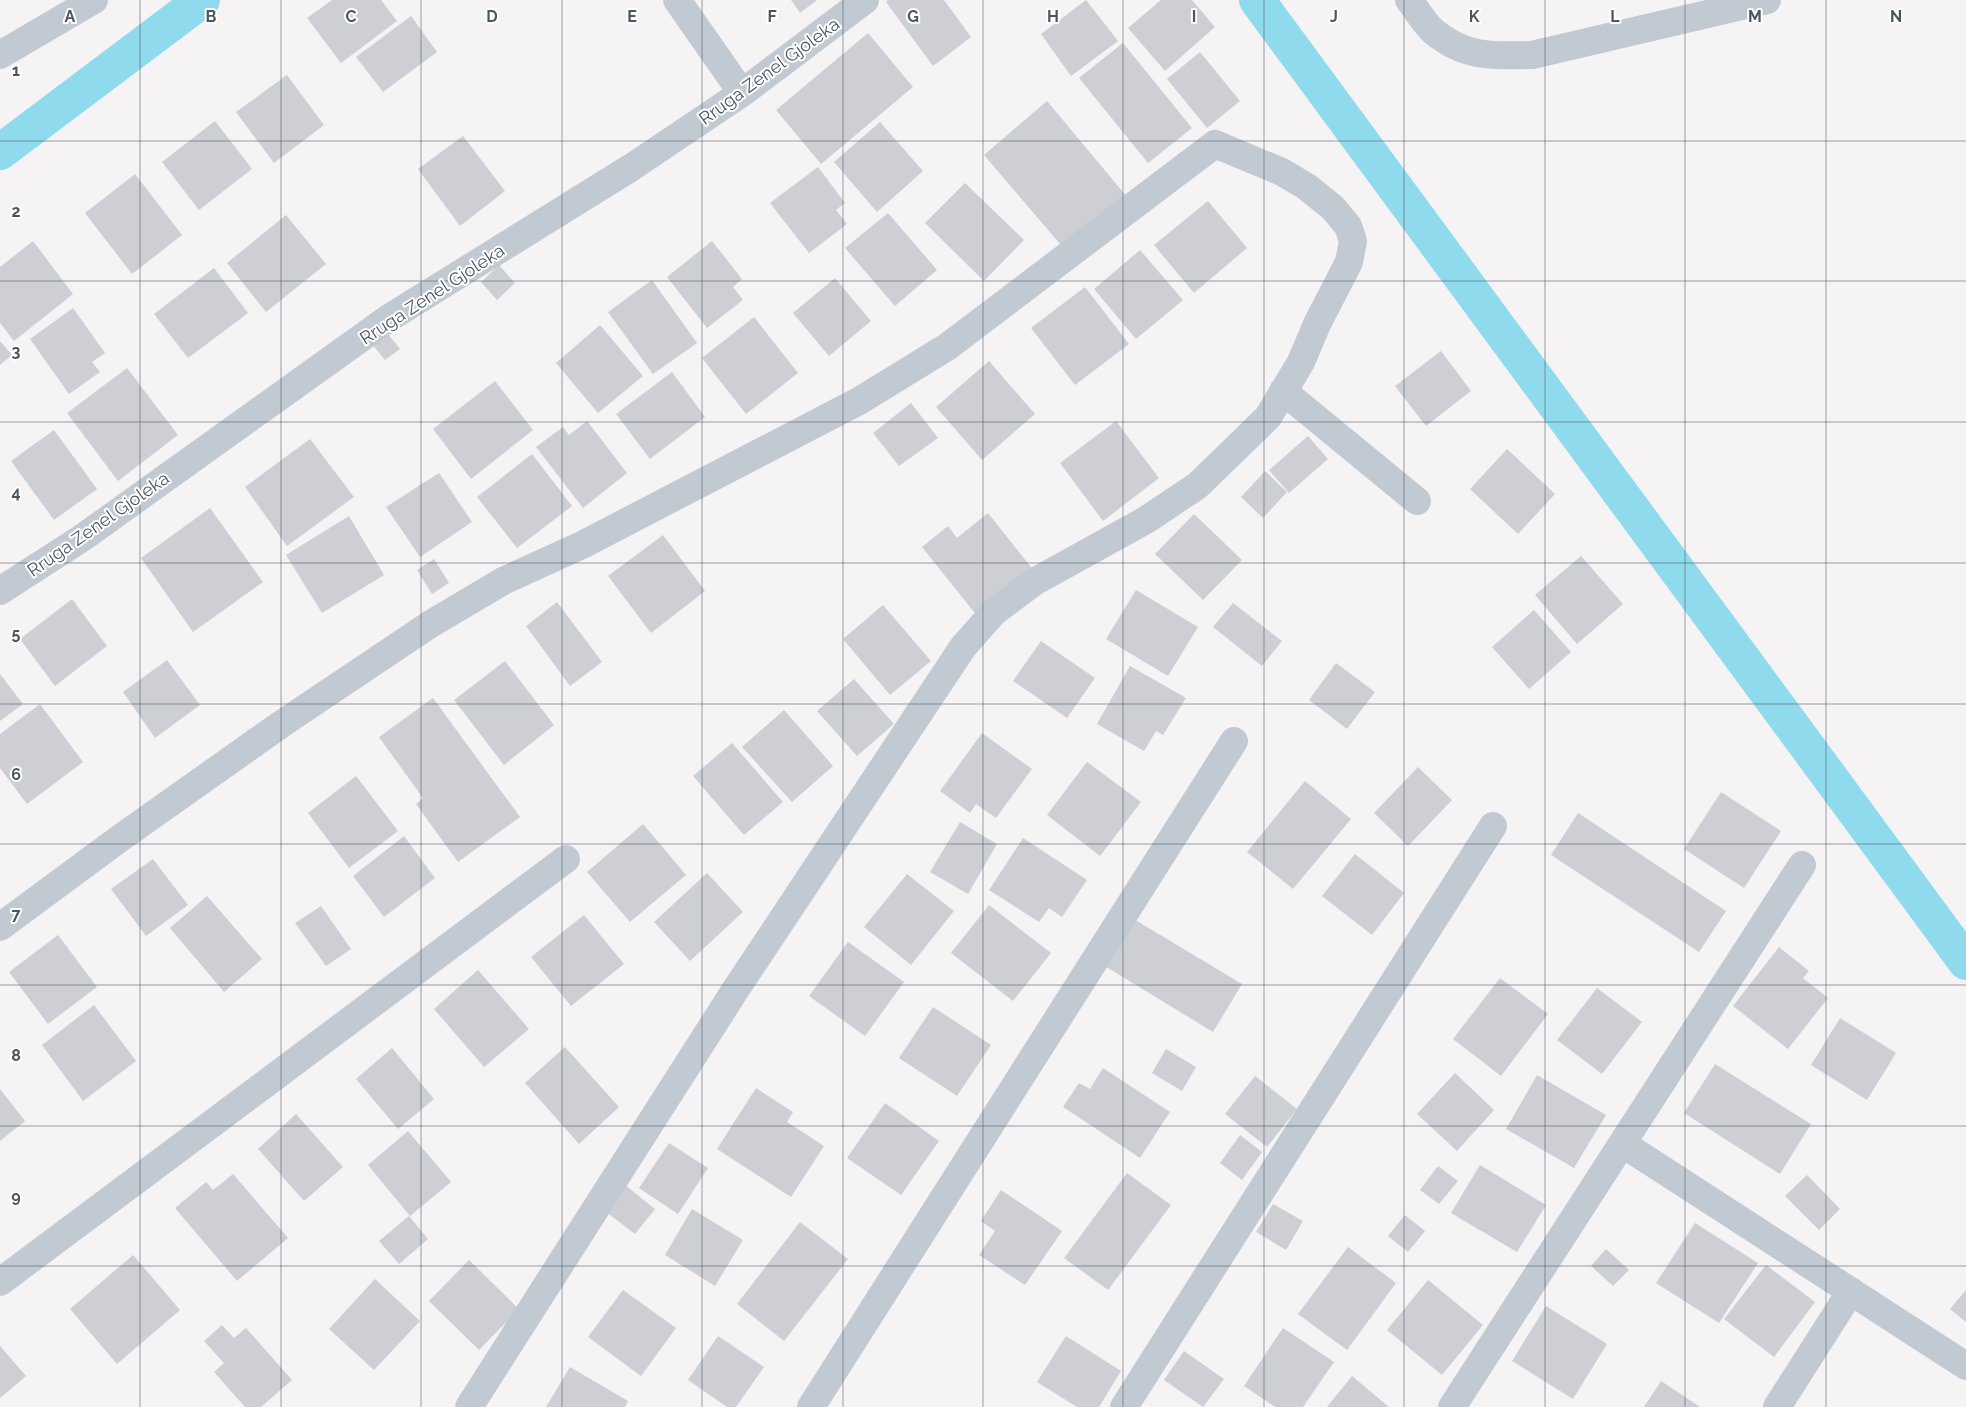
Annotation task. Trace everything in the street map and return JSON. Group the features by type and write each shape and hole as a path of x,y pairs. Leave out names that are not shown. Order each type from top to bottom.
{"street":[{"path":"0,55 94,0"},
{"path":"676,0 742,93"},
{"name":"Rruga Zenel Gjoleka","path":"0,591 82,538 389,318 632,167 742,93 865,0"},
{"path":"1410,0 1432,30 1464,50 1493,56 1532,55 1767,0"},
{"path":"0,927 119,839 280,725 429,625 503,581 582,545 859,401 947,346 1058,265 1215,144 1282,172 1307,187 1333,208 1348,226 1353,241 1349,262 1316,324 1301,362 1268,417 1196,486 1146,520 1034,582 994,612 963,647 734,992 470,1407"},
{"path":"1283,391 1417,500"},
{"path":"810,1407 1234,741"},
{"path":"1124,1407 1493,826"},
{"path":"0,1282 566,860"},
{"path":"1452,1407 1802,866"},
{"path":"1622,1144 1966,1366"},
{"path":"1778,1407 1851,1291"}],"building":[{"path":"332,0 381,0 397,21 341,63 307,18"},
{"path":"791,0 817,0 800,13"},
{"path":"888,0 944,0 971,37 933,66 886,2"},
{"path":"1086,0 1118,41 1071,76 1041,34"},
{"path":"1161,0 1192,0 1215,27 1165,71 1128,28"},
{"path":"411,16 437,52 383,92 356,57"},
{"path":"868,33 913,87 821,164 776,110"},
{"path":"1123,43 1192,128 1148,163 1079,78"},
{"path":"1200,52 1240,101 1207,128 1167,79"},
{"path":"287,75 324,125 274,163 236,112"},
{"path":"1047,101 1128,198 1066,251 984,155"},
{"path":"215,121 252,169 199,210 162,162"},
{"path":"880,122 923,171 877,212 834,162"},
{"path":"463,136 505,191 460,226 418,169"},
{"path":"818,167 845,203 836,210 847,224 809,253 770,203"},
{"path":"135,174 182,235 132,274 85,213"},
{"path":"965,183 1024,240 984,281 925,223"},
{"path":"1208,201 1247,248 1194,293 1154,245"},
{"path":"888,213 937,270 895,306 845,248"},
{"path":"286,215 326,264 266,312 227,263"},
{"path":"33,241 73,294 14,341 0,323 0,267"},
{"path":"712,241 742,279 733,287 743,300 707,328 667,277"},
{"path":"1140,250 1183,300 1136,339 1094,289"},
{"path":"499,265 515,283 497,300 481,282"},
{"path":"214,268 248,313 188,358 154,314"},
{"path":"835,278 871,321 829,356 793,313"},
{"path":"652,280 697,343 653,374 608,312"},
{"path":"1085,287 1129,344 1075,385 1031,328"},
{"path":"73,308 105,353 92,362 100,372 69,394 30,339"},
{"path":"754,317 798,373 746,414 702,358"},
{"path":"600,325 643,376 598,413 556,363"},
{"path":"387,333 400,349 385,360 372,344"},
{"path":"0,341 12,355 0,365"},
{"path":"1441,351 1471,391 1426,426 1395,386"},
{"path":"989,361 1035,414 982,460 936,407"},
{"path":"127,368 178,435 118,481 67,413"},
{"path":"672,372 705,417 650,459 616,414"},
{"path":"495,381 533,430 471,479 433,429"},
{"path":"911,403 938,438 899,466 873,433"},
{"path":"587,421 627,473 583,508 536,447 563,427 569,435"},
{"path":"1116,421 1159,478 1103,521 1060,463"},
{"path":"54,430 97,489 54,520 11,461"},
{"path":"1308,436 1328,459 1289,493 1269,470"},
{"path":"310,439 354,497 287,546 245,487"},
{"path":"1507,449 1555,494 1518,534 1470,489"},
{"path":"532,454 572,506 517,548 477,497"},
{"path":"1265,471 1287,492 1263,518 1241,497"},
{"path":"439,473 472,522 420,557 386,507"},
{"path":"210,508 263,582 193,632 141,558"},
{"path":"988,513 1035,572 978,617 922,547 948,526 957,538"},
{"path":"1194,514 1242,560 1203,600 1155,554"},
{"path":"349,516 384,575 322,613 286,555"},
{"path":"663,535 705,591 651,633 608,576"},
{"path":"1581,556 1623,604 1577,644 1535,595"},
{"path":"434,559 449,583 432,594 417,570"},
{"path":"1136,590 1198,627 1168,676 1106,639"},
{"path":"72,599 107,646 55,686 20,639"},
{"path":"557,602 602,662 570,686 526,626"},
{"path":"1233,603 1282,641 1262,666 1213,627"},
{"path":"883,605 931,661 890,695 843,639"},
{"path":"1534,610 1571,652 1529,689 1492,647"},
{"path":"1041,641 1095,678 1067,718 1013,681"},
{"path":"167,660 200,705 155,738 123,692"},
{"path":"505,661 554,725 504,765 454,700"},
{"path":"1336,663 1375,692 1347,729 1309,700"},
{"path":"1130,666 1186,698 1163,735 1156,731 1144,751 1097,724"},
{"path":"0,674 23,704 0,721"},
{"path":"854,679 894,724 857,756 817,711"},
{"path":"433,698 520,817 458,862 416,804 423,798 379,737"},
{"path":"40,704 83,762 27,804 0,768 0,734"},
{"path":"784,710 833,766 792,802 742,747"},
{"path":"982,733 1032,769 996,818 976,804 970,813 940,791"},
{"path":"732,743 783,802 744,835 693,776"},
{"path":"1087,762 1141,802 1100,856 1047,815"},
{"path":"1418,767 1452,800 1408,846 1374,813"},
{"path":"356,776 398,831 349,868 308,813"},
{"path":"1305,781 1351,819 1293,889 1247,852"},
{"path":"1721,792 1781,831 1744,888 1684,849"},
{"path":"1578,813 1726,911 1699,952 1551,855"},
{"path":"960,822 997,844 968,894 930,872"},
{"path":"643,824 686,875 630,922 587,872"},
{"path":"404,836 435,878 384,917 353,876"},
{"path":"1023,838 1087,880 1062,917 1049,908 1039,922 989,890"},
{"path":"1355,854 1404,893 1372,935 1322,896"},
{"path":"153,859 188,905 146,936 111,889"},
{"path":"707,873 743,912 690,961 654,922"},
{"path":"907,874 954,911 911,965 864,927"},
{"path":"207,896 262,959 224,992 170,928"},
{"path":"989,905 1051,953 1013,1001 951,953"},
{"path":"321,906 351,949 326,966 295,923"},
{"path":"584,915 624,964 571,1006 531,957"},
{"path":"1132,918 1242,984 1213,1032 1103,965"},
{"path":"58,935 97,987 48,1024 9,972"},
{"path":"848,942 904,982 865,1036 809,996"},
{"path":"1779,947 1809,971 1803,978 1828,998 1788,1049 1733,1006"},
{"path":"478,970 529,1029 484,1067 434,1009"},
{"path":"1500,978 1548,1014 1501,1076 1453,1039"},
{"path":"1597,988 1642,1022 1602,1074 1557,1040"},
{"path":"94,1005 136,1061 83,1101 42,1045"},
{"path":"933,1007 991,1045 957,1096 899,1058"},
{"path":"1840,1018 1896,1053 1867,1100 1811,1065"},
{"path":"565,1047 619,1107 579,1144 525,1083"},
{"path":"392,1048 434,1099 398,1129 356,1079"},
{"path":"1166,1049 1196,1067 1182,1091 1152,1073"},
{"path":"1715,1064 1811,1124 1780,1174 1684,1113"},
{"path":"1103,1068 1170,1112 1140,1158 1063,1107 1079,1083 1090,1089"},
{"path":"1455,1073 1494,1110 1457,1151 1417,1114"},
{"path":"1537,1075 1606,1115 1574,1168 1506,1129"},
{"path":"1255,1076 1297,1109 1267,1147 1225,1114"},
{"path":"756,1088 793,1112 787,1122 824,1146 791,1197 717,1149"},
{"path":"0,1089 25,1121 0,1141"},
{"path":"885,1103 939,1141 901,1195 847,1158"},
{"path":"296,1114 343,1167 304,1201 258,1149"},
{"path":"408,1131 451,1182 410,1216 368,1165"},
{"path":"1240,1135 1262,1152 1242,1180 1220,1163"},
{"path":"669,1143 708,1168 678,1214 639,1188"},
{"path":"1480,1165 1546,1205 1517,1252 1451,1213"},
{"path":"1438,1166 1458,1181 1439,1204 1420,1190"},
{"path":"1127,1173 1171,1205 1108,1290 1064,1258"},
{"path":"233,1174 288,1238 237,1281 175,1208 206,1182 213,1190"},
{"path":"1807,1175 1840,1209 1819,1230 1785,1196"},
{"path":"625,1185 655,1209 635,1234 605,1211"},
{"path":"1001,1190 1062,1231 1025,1285 979,1255 995,1231 981,1221"},
{"path":"1273,1204 1303,1221 1286,1250 1256,1232"},
{"path":"692,1209 743,1240 715,1286 665,1255"},
{"path":"1405,1215 1425,1231 1408,1252 1388,1236"},
{"path":"409,1216 428,1239 399,1264 379,1241"},
{"path":"800,1222 848,1259 784,1341 737,1304"},
{"path":"1695,1223 1758,1263 1719,1323 1656,1283"},
{"path":"1348,1247 1396,1283 1347,1350 1298,1314"},
{"path":"1606,1249 1629,1270 1613,1286 1591,1266"},
{"path":"133,1255 180,1310 117,1364 70,1309"},
{"path":"469,1260 519,1309 479,1350 429,1301"},
{"path":"1766,1265 1815,1302 1774,1357 1724,1319"},
{"path":"375,1279 420,1321 374,1370 329,1329"},
{"path":"1428,1280 1483,1325 1442,1375 1387,1330"},
{"path":"623,1290 676,1328 641,1376 588,1337"},
{"path":"1966,1290 1966,1322 1950,1309"},
{"path":"1546,1306 1607,1344 1573,1399 1512,1361"},
{"path":"222,1325 234,1338 246,1328 292,1380 261,1407 245,1407 214,1372 224,1363 204,1341"},
{"path":"1283,1328 1334,1362 1303,1407 1275,1407 1244,1386"},
{"path":"718,1336 764,1367 736,1407 727,1407 688,1380"},
{"path":"1066,1336 1121,1371 1099,1407 1077,1407 1037,1382"},
{"path":"0,1346 26,1376 0,1398"},
{"path":"1184,1351 1224,1379 1203,1407 1164,1380"},
{"path":"570,1367 628,1401 625,1407 546,1407"},
{"path":"1352,1376 1389,1407 1327,1407"},
{"path":"1661,1381 1700,1407 1644,1407"}],"waterway":[{"path":"0,152 202,0"},
{"path":"1257,0 1966,962"}]}
